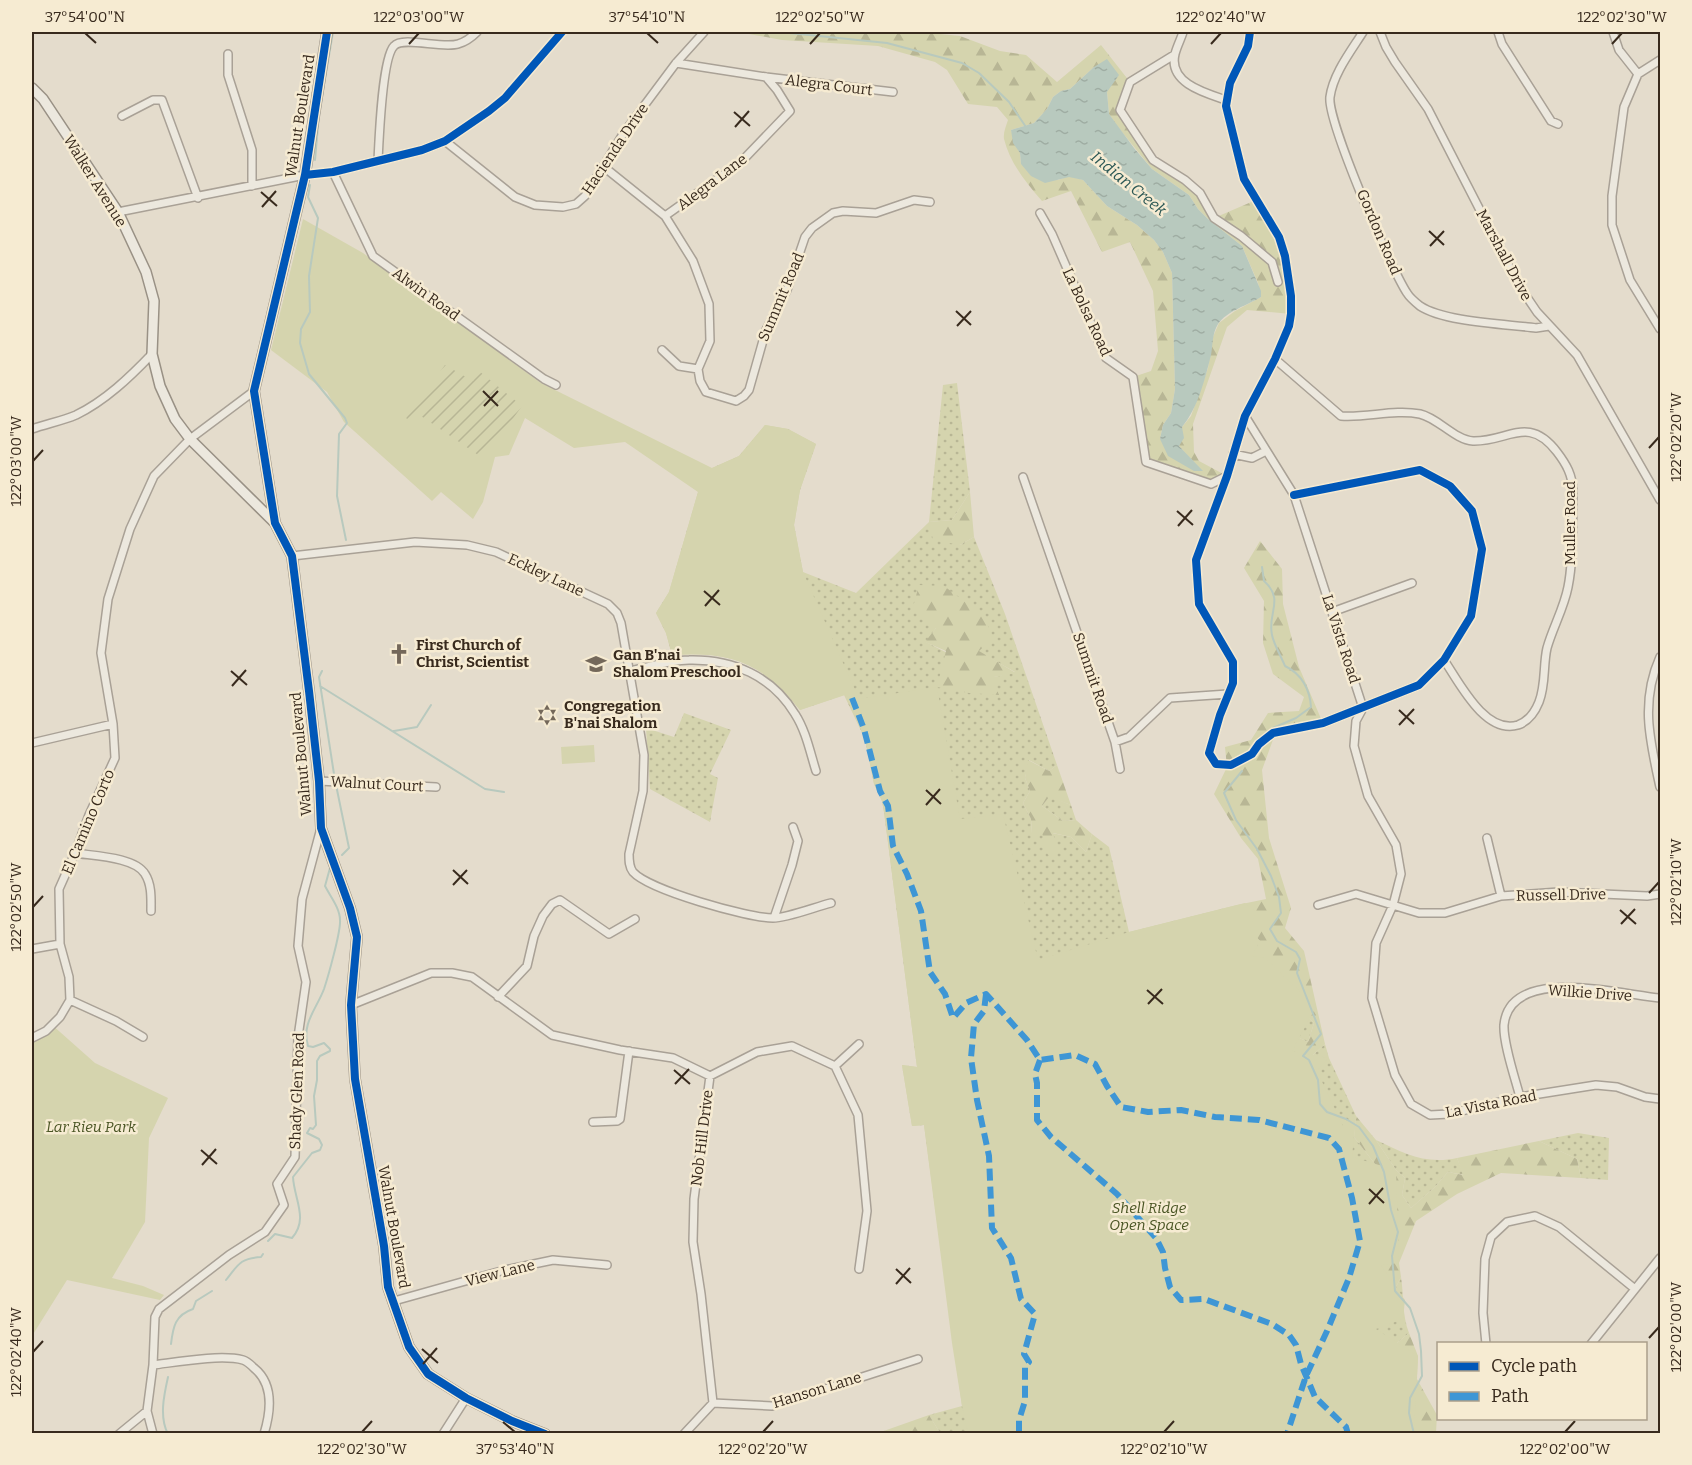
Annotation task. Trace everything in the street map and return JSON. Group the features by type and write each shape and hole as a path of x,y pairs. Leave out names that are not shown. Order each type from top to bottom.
{"street":[{"name":"Walnut Boulevard","path":"327,32 305,175 254,391 275,523 292,556 319,781 321,828 350,908 357,937 351,1005 355,1079 384,1246 388,1287 409,1347 428,1374 466,1398 512,1421 545,1434"},
{"path":"378,161 383,97 390,54 394,45 403,41 440,46 459,44 477,32"},
{"path":"118,213 305,175 333,172 445,141 505,98 562,32"},
{"name":"Hacienda Drive","path":"445,141 515,197 535,205 562,207 576,204 585,196 623,134 676,63 704,32"},
{"path":"1183,32 1174,55 1177,70 1186,83 1204,93 1226,100"},
{"path":"1250,32 1248,46 1230,83 1226,100 1228,122 1244,179 1279,237 1286,256 1291,314 1289,326 1275,359 1245,416 1227,476 1196,560 1199,604 1233,663 1233,683 1209,753 1216,764 1231,765 1252,754 1259,744 1273,733 1323,723 1419,685 1444,660 1471,616 1482,549 1472,511 1450,486 1420,470 1294,495"},
{"name":"Gordon Road","path":"1363,32 1332,88 1330,105 1355,177 1396,273 1407,293 1412,300 1425,309 1453,317 1536,328 1549,326"},
{"name":"Marshall Drive","path":"1380,32 1395,62 1428,109 1528,302 1577,355 1660,500"},
{"path":"1498,32 1502,44 1551,122 1558,124"},
{"path":"1612,32 1619,50 1638,74"},
{"path":"228,54 228,75 252,150 252,186"},
{"path":"1174,55 1130,82 1120,110 1153,160 1185,180 1200,193 1214,218 1241,236 1272,262 1278,282"},
{"path":"1660,60 1638,74 1624,107 1612,196 1612,225 1630,280 1660,329"},
{"path":"676,63 766,77"},
{"name":"Alegra Court","path":"766,77 892,92"},
{"name":"Alegra Lane","path":"665,216 741,162 790,111 766,77"},
{"name":"Walker Avenue","path":"32,88 43,99 118,213 146,272 154,301 152,354 160,386 175,419 190,439 275,523"},
{"path":"122,116 153,100 162,100 198,198"},
{"path":"604,167 665,216 693,261 709,304 710,341 698,369 679,366 662,350"},
{"name":"Alwin Road","path":"333,172 373,256 544,379 556,385"},
{"name":"Summit Road","path":"698,369 700,381 706,393 736,401 744,396 751,384 766,330 787,291 805,237 812,228 833,213 843,211 876,213 914,200 930,202"},
{"name":"La Bolsa Road","path":"1040,213 1052,234 1106,358 1133,377 1146,462 1211,484 1227,476"},
{"path":"32,429 86,410 130,377 152,354"},
{"name":"Muller Road","path":"1275,359 1341,416 1413,413 1423,415 1462,437 1474,441 1529,432 1537,434 1551,444 1566,464 1572,478 1573,490 1569,585 1563,608 1547,647 1543,685 1534,713 1526,722 1515,726 1501,725 1491,720 1472,702 1444,660"},
{"name":"El Camino Corto","path":"70,1000 69,977 60,944 59,889 75,854 88,815 115,758 113,724 101,652 108,598 130,530 154,476 190,439 254,391"},
{"name":"La Vista Road","path":"1245,416 1294,495 1363,708 1356,721 1354,746 1368,796 1396,845 1401,874 1393,905 1376,943 1372,998 1395,1075 1411,1104 1430,1114 1449,1114 1520,1097 1596,1085 1617,1087 1645,1097 1660,1099"},
{"path":"1233,454 1252,458 1266,451"},
{"name":"Summit Road","path":"1023,477 1115,742 1120,769"},
{"name":"Eckley Lane","path":"292,556 415,542 467,545 496,552 608,604 617,613 621,623 644,755 643,791 629,855 629,865 632,871 648,881 705,905 774,918"},
{"path":"1332,612 1412,583"},
{"path":"1660,657 1652,680 1648,719 1649,736 1660,787"},
{"path":"630,671 687,660 720,661 751,671 782,695 796,716 816,771"},
{"name":"Summit Road","path":"1115,742 1130,737 1170,698 1228,694"},
{"path":"32,743 113,724"},
{"name":"Walnut Court","path":"319,781 436,787"},
{"path":"774,918 798,841 793,827"},
{"name":"Shady Glen Road","path":"153,1434 147,1411 153,1365 155,1317 159,1308 229,1255 265,1232 284,1205 277,1184 295,1157 298,1037 306,982 298,946 302,899 321,828"},
{"path":"1487,838 1500,896"},
{"path":"75,854 108,857 129,862 145,873 151,892 151,911"},
{"name":"Russell Drive","path":"1318,905 1356,894 1419,913 1445,913 1500,896 1559,892 1647,896 1660,894"},
{"path":"498,997 528,966 534,936 543,916 552,904 560,900 609,934 636,919"},
{"path":"774,918 831,903"},
{"path":"32,949 60,944"},
{"name":"Nob Hill Drive","path":"351,1005 431,973 452,973 472,977 552,1035 673,1058 710,1076 694,1199 693,1242 713,1403"},
{"name":"Wilkie Drive","path":"1520,1097 1504,1027 1508,1012 1522,996 1545,988 1660,998"},
{"path":"32,1038 46,1031 60,1017 70,1000 116,1021 143,1037"},
{"path":"835,1066 859,1044"},
{"path":"710,1076 757,1052 792,1046 835,1066 858,1115 867,1211 859,1269"},
{"path":"593,1122 620,1119 629,1051"},
{"path":"1486,1342 1483,1313 1485,1259 1491,1237 1507,1222 1535,1216 1559,1227 1635,1290"},
{"path":"1593,1342 1660,1258"},
{"name":"View Lane","path":"394,1301 505,1270 553,1260 607,1265"},
{"path":"153,1365 224,1358 244,1360 261,1374 269,1391 268,1420 264,1434"},
{"name":"Hanson Lane","path":"713,1403 771,1406 918,1359"},
{"path":"443,1434 466,1398"},
{"path":"684,1434 713,1403"},
{"path":"119,1434 147,1411"}],"green space":[{"path":"738,32 920,32 960,36 1000,51 1026,55 1057,82 1101,45 1130,82 1120,110 1153,160 1200,193 1214,218 1256,200 1285,256 1291,314 1247,310 1227,327 1193,424 1194,452 1199,461 1227,476 1211,484 1146,462 1133,377 1151,371 1158,351 1153,291 1130,242 1102,252 1071,191 1042,201 1036,194 1010,156 1004,137 1008,120 997,107 968,104 947,70 935,62 878,46 782,40","holes":["1094,67 1107,92 1109,114 1117,126 1152,169 1189,195 1208,219 1242,246 1258,283 1261,297 1219,323 1212,339 1208,368 1191,416 1182,427 1179,446 1202,471 1160,439 1163,425 1171,413 1175,389 1172,273 1163,252 1154,240 1137,225 1107,206 1083,180 1069,176 1058,180 1021,164 1020,153 1011,130 1034,123 1047,109 1053,97 1061,91 1070,89"]},
{"name":"Shell Ridge Open Space","path":"303,219 363,253 541,383 712,468 739,456 765,425 788,429 816,444 800,490 794,525 803,572 859,699 937,687 960,819 1003,814 1038,960 1129,932 1245,903 1256,912 1250,930 1260,941 1252,956 1265,958 1316,1007 1292,1051 1328,1058 1317,1071 1343,1126 1356,1116 1352,1157 1396,1170 1399,1263 1381,1265 1405,1300 1403,1319 1376,1329 1418,1356 1414,1433 968,1433 952,1343 924,1125 912,1126 902,1065 917,1067 884,812 882,801 874,784 865,739 845,695 800,710 773,681 744,663 712,655 672,655 666,633 656,613 669,592 698,492 625,442 574,448 525,418 509,455 495,457 483,502 473,519 441,492 432,501 344,422 327,392 271,350"},
{"path":"445,365 473,381 479,371 522,406 484,459 421,416 414,424 406,418"},
{"path":"957,383 970,492 952,520 929,522 943,385"},
{"name":"Shell Ridge Open Space","path":"765,425 788,429 816,444 800,490 794,525 803,572 856,593 929,522 960,545 974,537 1005,614 1057,765 1049,771 1029,760 1025,778 1030,791 1023,803 1031,819 1032,833 1052,833 1071,837 1086,852 1092,834 1109,847 1129,932 1237,905 1260,941 1265,958 1314,1023 1308,1042 1282,1030 1328,1097 1316,1071 1313,1055 1325,1044 1329,1058 1356,1116 1354,1137 1375,1164 1396,1287 1401,1277 1404,1312 1409,1333 1397,1343 1390,1354 1198,1433 940,1433 929,1415 962,1406 924,1125 912,1126 902,1065 917,1067 884,812 882,801 874,784 865,739 844,695 800,710 773,681 744,663 712,655 672,655 666,633 656,613 669,592 698,492 712,468 739,456","holes":["936,628 1015,672 994,677 926,642"]},
{"path":"970,492 974,537 960,545 933,540 929,522 952,520"},
{"path":"1260,541 1282,569 1283,604 1299,667 1322,721 1274,737 1262,770 1269,838 1291,908 1285,928 1304,951 1325,1044 1313,1055 1316,1071 1329,1098 1292,1062 1281,1029 1308,1042 1314,1023 1251,956 1260,941 1238,918 1237,905 1266,899 1258,859 1241,838 1214,794 1227,767 1225,747 1251,740 1268,713 1299,711 1304,697 1273,674 1263,643 1264,601 1244,568"},
{"path":"919,585 944,586 984,616 993,638 979,651 1016,673 994,677 999,695 969,693 937,687 946,651 925,642 936,628 913,607"},
{"path":"684,713 731,730 710,774 718,778 710,822 650,789 646,728 674,737"},
{"path":"594,745 595,762 562,764 561,747"},
{"path":"1028,760 1049,771 1057,765 1071,805 1049,797 1042,806 1063,821 1076,820 1092,834 1086,852 1071,837 1053,833 1058,851 1048,855 1042,833 1032,833 1031,819 1023,803 1030,791 1025,778"},
{"path":"1049,796 1071,805 1076,820 1063,821 1042,806"},
{"name":"Lar Rieu Park","path":"51,1024 95,1063 168,1098 149,1138 145,1222 112,1278 143,1286 164,1295 160,1300 67,1280 32,1336 32,1038"},
{"path":"1356,1116 1396,1170 1405,1178 1402,1195 1411,1208 1448,1172 1463,1175 1457,1158 1539,1141 1577,1159 1581,1178 1501,1173 1457,1194 1416,1221 1399,1263 1401,1277 1396,1287 1371,1273 1375,1164 1354,1137"},
{"path":"1578,1133 1609,1138 1608,1180 1581,1178 1577,1159 1539,1141"},
{"path":"1376,1140 1425,1159 1457,1158 1464,1175 1448,1172 1411,1208 1402,1195 1405,1178 1396,1170"},
{"path":"1409,1333 1418,1356 1417,1379 1437,1415 1436,1433 1397,1433 1397,1343"},
{"path":"929,1415 940,1433 878,1433"}],"water":[{"path":"1107,59 1119,75 1107,92 1109,114 1152,169 1189,195 1208,219 1242,246 1261,291 1261,297 1232,312 1218,324 1200,393 1182,427 1184,438 1179,446 1203,471 1194,471 1168,456 1160,439 1163,425 1171,413 1175,389 1172,273 1163,252 1154,240 1137,225 1107,206 1083,180 1069,177 1045,183 1031,176 1021,164 1020,153 1013,143 1011,130 1034,123 1047,109 1053,97 1061,91 1070,89 1094,67"}],"waterway":[{"path":"315,160 319,114 333,32"},
{"name":"Indian Creek","path":"780,32 887,43 962,63 979,73 1009,102 1026,127"},
{"path":"310,185 308,197 318,218 309,276 310,312 301,329 300,343 309,374 347,423 339,434 337,496 346,540"},
{"name":"Indian Creek","path":"1262,567 1264,581 1273,594 1271,627 1274,643 1285,666 1296,673 1304,683 1311,707 1296,718 1273,728"},
{"path":"322,671 319,677 334,774"},
{"path":"320,686 485,789 504,792"},
{"path":"394,731 417,727 431,705"},
{"name":"Indian Creek","path":"1242,771 1224,793 1236,820 1257,849 1279,897 1281,913 1270,929 1277,941 1296,952 1300,959 1297,973 1321,1034 1303,1056 1309,1060 1318,1080 1320,1104 1327,1112 1359,1127 1373,1146 1384,1172 1391,1210 1398,1232 1392,1256 1395,1291 1410,1308 1419,1334 1421,1351 1422,1376 1410,1398 1409,1413 1414,1434"},
{"path":"336,785 349,848 342,855"},
{"path":"268,1241 275,1234 292,1238 297,1231 300,1216 293,1177 312,1153 320,1150 322,1145 319,1139 307,1133 316,1125 314,1096 317,1061 330,1049 324,1043 313,1047 308,1046 306,1038 308,1023 324,989 340,926 338,911 325,886 330,868"},
{"path":"226,1280 240,1263 261,1257 263,1254"},
{"path":"171,1344 174,1327 179,1318 193,1309 196,1301 212,1291"},
{"path":"168,1377 163,1413 168,1434"}],"marked path":[{"path":"852,698 864,729 880,791 888,806 893,846 921,911 930,972 945,994 953,1018 966,1003 986,994 1027,1040 1040,1060 1075,1055 1095,1064 1121,1107 1148,1112 1181,1110 1215,1117 1259,1120 1329,1138 1339,1149 1360,1241 1349,1278 1306,1376 1287,1434"},
{"path":"986,994 984,1011 974,1024 971,1058 989,1156 992,1228 1011,1258 1021,1299 1035,1314 1024,1354 1029,1362 1025,1366 1025,1401 1019,1420 1019,1434"},
{"path":"1040,1060 1035,1074 1037,1120 1051,1137 1117,1194 1156,1238 1163,1252 1170,1287 1181,1300 1204,1299 1272,1324 1289,1335 1296,1345 1301,1364 1315,1397 1346,1427 1348,1434"}],"cycle path":[{"path":"327,32 305,175 254,391 275,523 292,556 319,781 321,828 350,908 357,937 351,1005 355,1079 384,1246 388,1287 409,1347 428,1374 466,1398 512,1421 545,1434"},
{"path":"305,175 333,172 422,150 445,141 505,98 562,32"},
{"path":"1250,32 1248,46 1230,83 1226,106 1244,179 1279,237 1285,256 1291,296 1291,314 1289,326 1275,359 1245,416 1227,476 1196,560 1199,604 1233,662 1233,683 1220,715 1209,753 1216,764 1231,765 1252,754 1259,744 1273,733 1323,723 1419,685 1444,660 1471,616 1482,549 1472,511 1450,486 1420,470 1294,495"}],"place":[{"name":"First Church of Christ, Scientist","path":"399,654"},
{"name":"Gan B'nai Shalom Preschool","path":"596,664"},
{"name":"Congregation B'nai Shalom","path":"547,715"}]}
